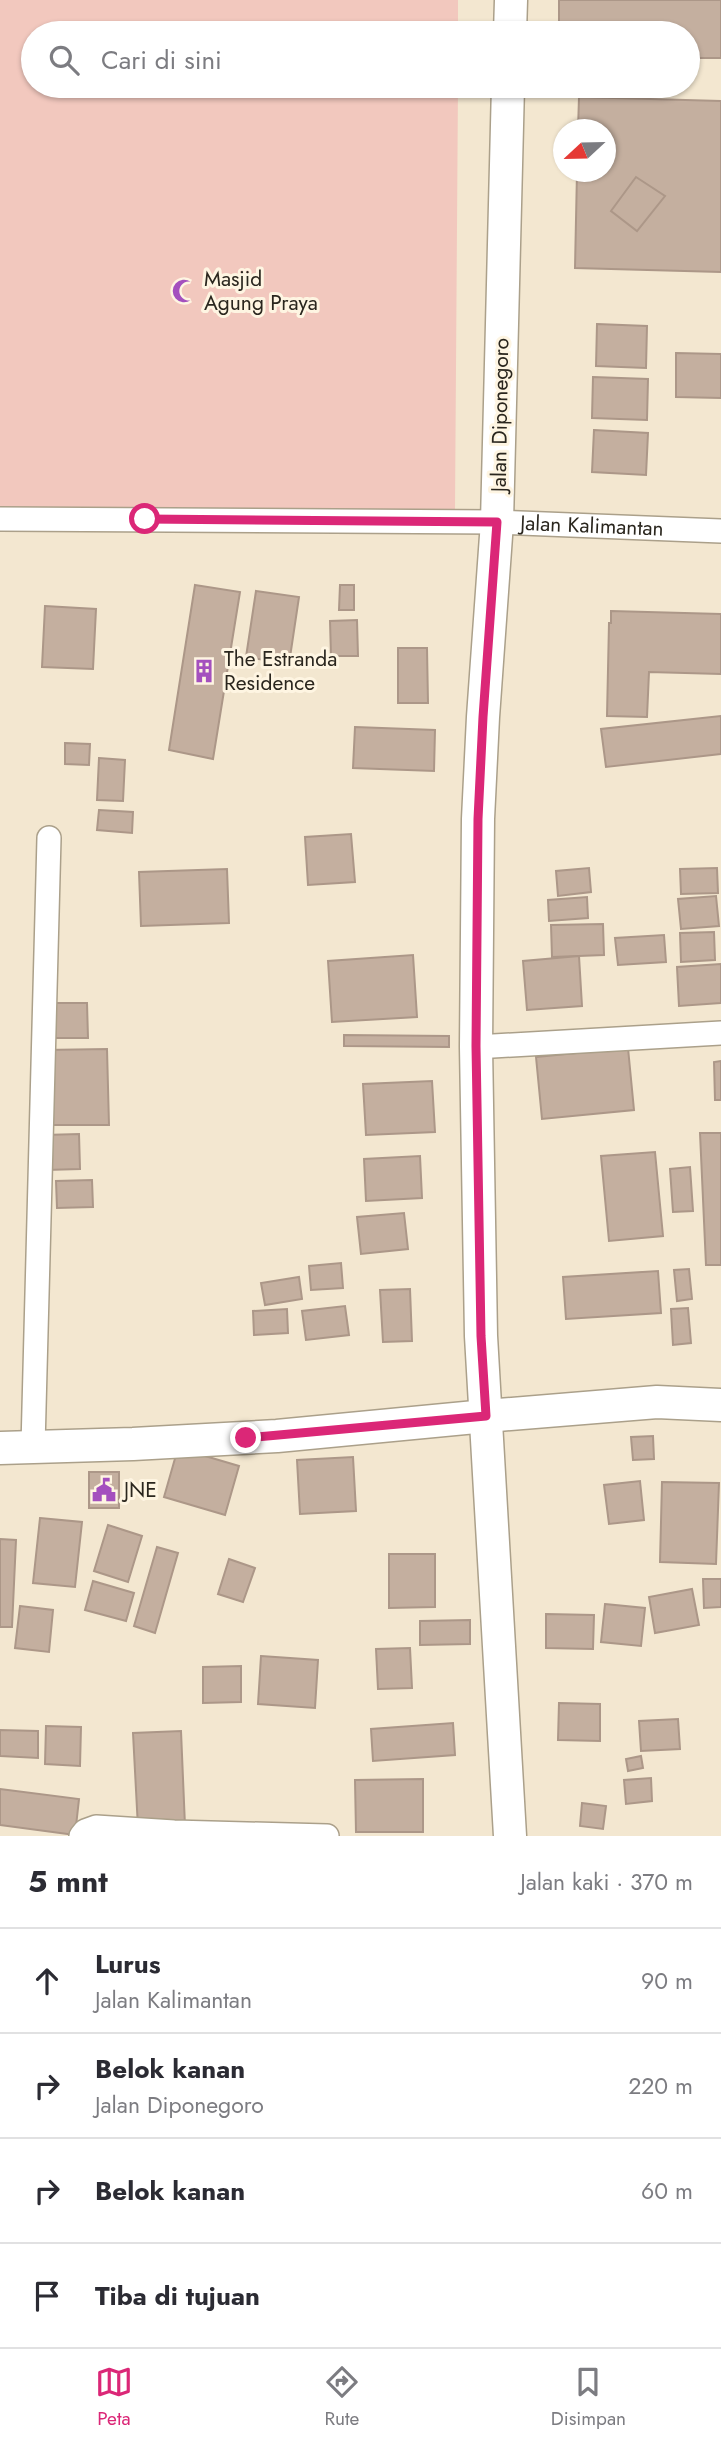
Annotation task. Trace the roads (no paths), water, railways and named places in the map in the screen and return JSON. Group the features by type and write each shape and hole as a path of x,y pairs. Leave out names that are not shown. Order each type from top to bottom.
{"main road":[{"path":"510,21 511,0"},
{"name":"Jalan Diponegoro","path":"508,98 497,522 478,819 476,1046 481,1336 510,1836"},
{"path":"0,1448 277,1436 657,1402 721,1405"}],"street":[{"name":"Jalan Kalimantan","path":"0,519 497,522 721,531"},
{"path":"33,1446 49,838"},
{"path":"476,1046 721,1033"},
{"path":"81,1836 85,1831 96,1827 327,1836"}],"place":[{"name":"Masjid Agung Praya","path":"184,291"},
{"name":"The Estranda Residence","path":"204,671"},
{"name":"JNE","path":"104,1490"}]}
